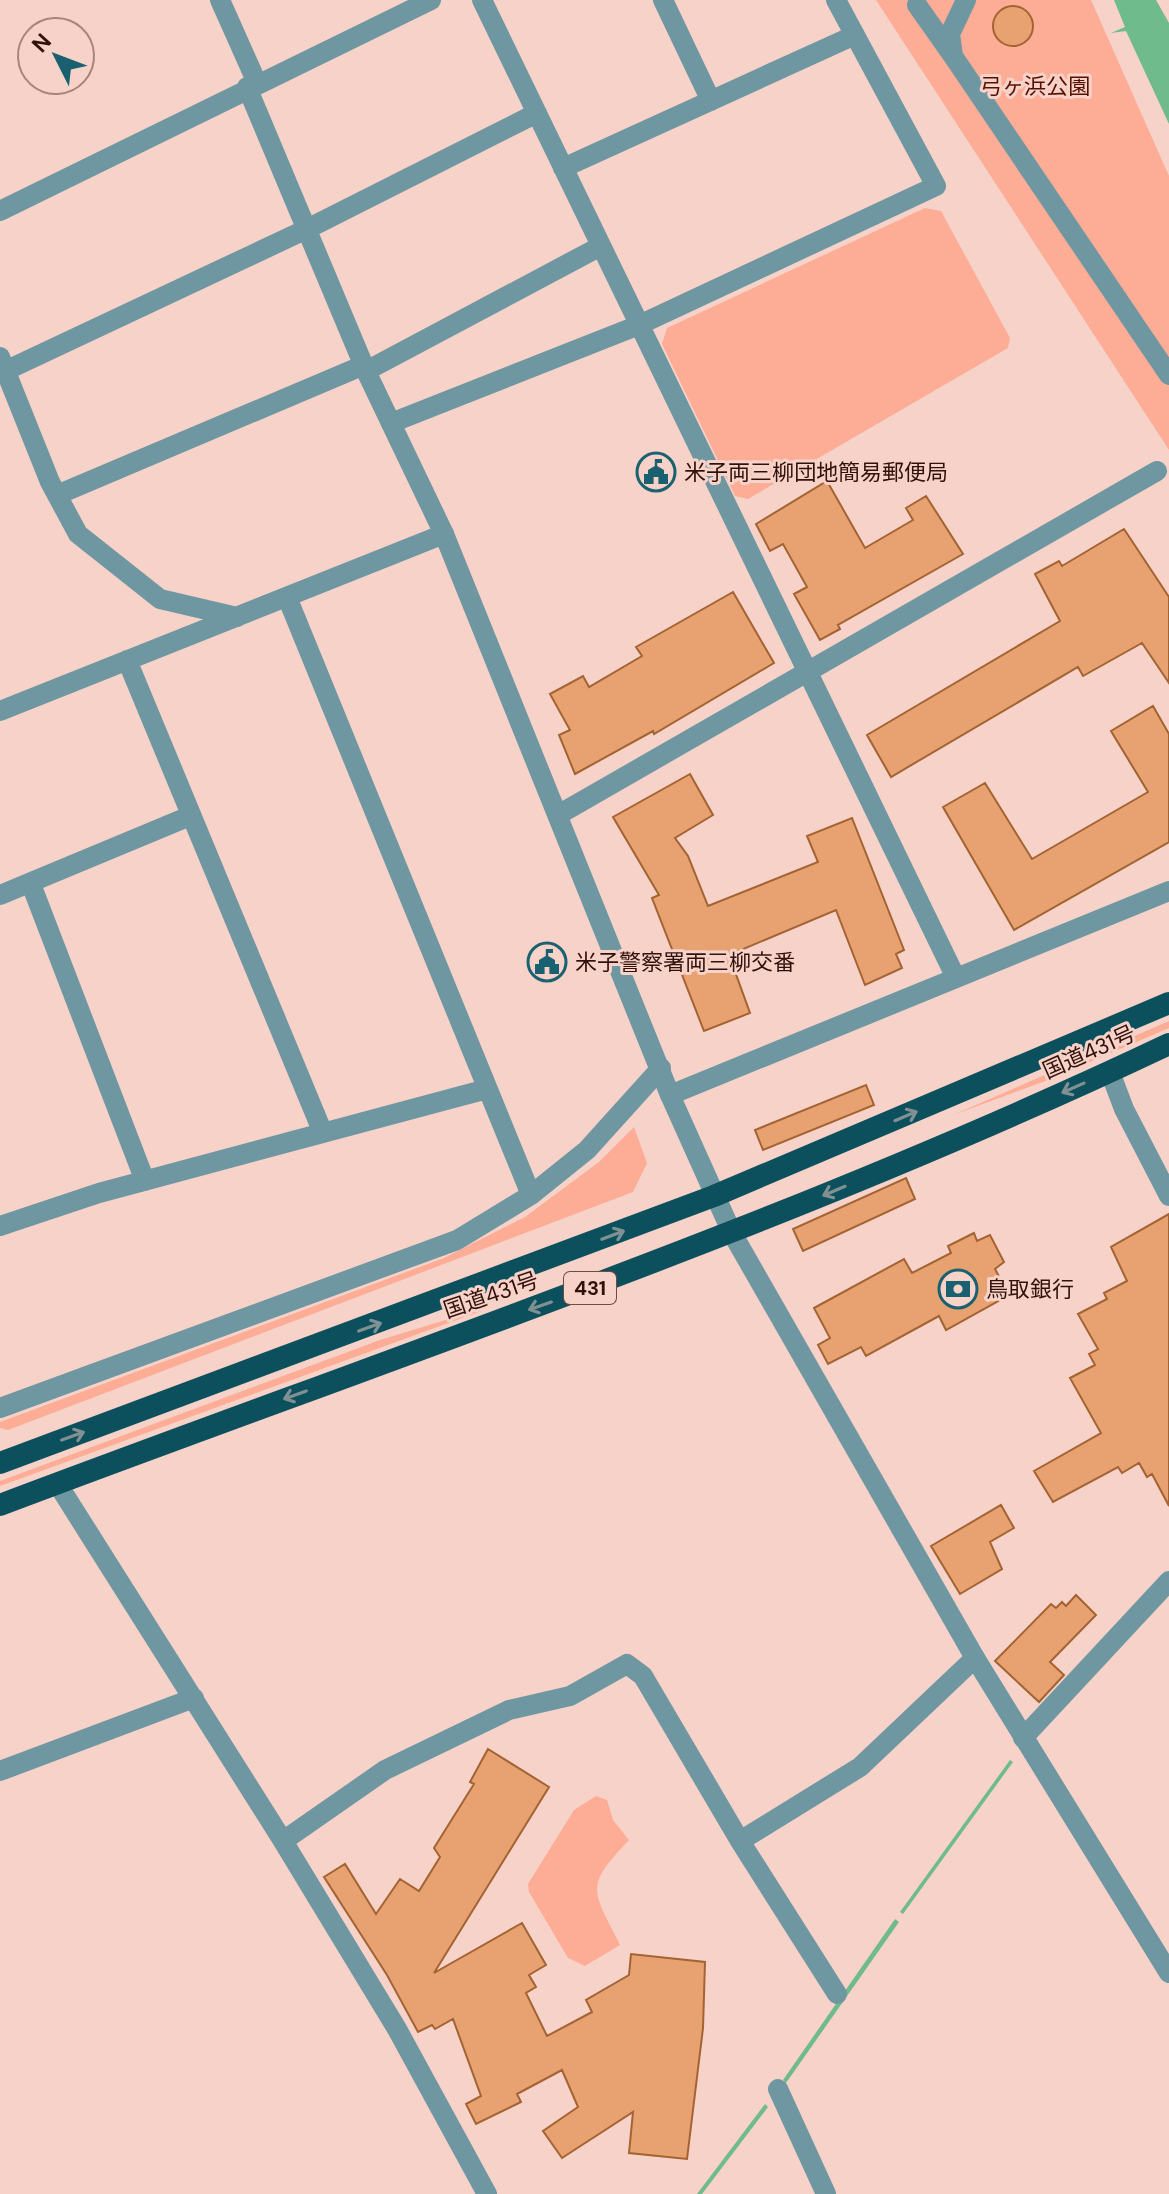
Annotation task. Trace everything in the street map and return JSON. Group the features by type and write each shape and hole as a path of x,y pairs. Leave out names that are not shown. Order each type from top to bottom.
{"highway":[{"name":"国道431号","path":"0,1463 388,1321 714,1196 1169,1003"},
{"name":"国道431号","path":"0,1505 732,1233 1169,1044"}],"street":[{"path":"220,0 365,368 444,534 670,1095 714,1196 732,1233 975,1658 1169,1973"},
{"path":"0,211 431,0"},
{"path":"482,0 956,978"},
{"path":"663,0 711,101"},
{"path":"391,423 639,325 936,186 836,0"},
{"path":"915,2 926,10 947,11 964,0"},
{"path":"953,56 950,34 964,0"},
{"path":"915,2 1169,375"},
{"path":"563,168 855,35"},
{"path":"237,617 160,599 78,534 57,495 3,364 309,228 537,113"},
{"path":"57,495 365,368 601,246"},
{"path":"558,815 1157,471"},
{"path":"0,711 444,534"},
{"path":"287,597 531,1195"},
{"path":"127,660 323,1133"},
{"path":"0,895 190,816"},
{"path":"31,884 145,1181"},
{"path":"670,1095 1169,891"},
{"path":"0,1408 457,1240 531,1195 587,1150 661,1068"},
{"path":"1110,1072 1169,1196"},
{"path":"0,1226 145,1181 487,1089"},
{"path":"57,1483 194,1698 397,2029 487,2194"},
{"path":"1023,1738 1169,1581"},
{"path":"740,1841 860,1767 975,1658"},
{"path":"283,1841 385,1770 509,1710 570,1696 627,1664 643,1676 740,1841 837,1994"},
{"path":"0,1771 194,1698"},
{"path":"778,2089 826,2194"}],"green space":[{"name":"弓ヶ浜公園","path":"876,0 1091,0 1169,176 1169,450"},
{"path":"925,208 941,211 1010,338 1008,348 748,499 735,496 662,344 667,328"},
{"path":"1169,1021 1169,1028 1048,1080 953,1115"},
{"path":"634,1127 647,1163 633,1192 8,1430 0,1428 0,1422 444,1258 525,1217 599,1162"},
{"path":"485,1308 0,1486 0,1481 380,1340"},
{"path":"596,1796 607,1800 613,1820 629,1840 604,1869 597,1890 620,1945 585,1966 568,1958 529,1892 528,1884 574,1810"}],"shaded area":[{"path":"1114,0 1156,0 1169,23 1169,124 1126,31 1111,33 1125,27"},
{"path":"1010,1760 1013,1762 903,1914 900,1912"},
{"path":"895,1919 899,1922 786,2083 783,2080"},
{"path":"765,2104 768,2107 702,2194 697,2194"}],"building":[{"path":"1013,6 1027,12 1033,26 1027,40 1013,46 999,40 993,26 999,12"},
{"path":"827,481 865,548 913,520 906,508 926,496 963,554 838,625 840,629 820,640 794,594 807,587 783,544 770,551 756,524"},
{"path":"1124,529 1169,597 1169,683 1142,643 1083,676 1078,667 891,777 867,735 1060,621 1035,574 1059,561 1062,566"},
{"path":"733,592 774,663 654,734 653,731 575,774 559,735 570,730 550,694 583,676 589,687 642,656 636,647"},
{"path":"1153,706 1169,734 1169,842 1014,930 943,807 985,783 1032,859 1148,792 1111,731"},
{"path":"690,774 713,815 675,838 688,856 708,906 818,862 807,836 852,818 904,950 896,954 902,968 865,985 836,910 729,955 750,1013 704,1031 652,898 659,895 613,817"},
{"path":"866,1085 874,1105 763,1150 755,1130"},
{"path":"906,1178 915,1199 803,1251 793,1229"},
{"path":"1169,1214 1169,1506 1152,1474 1147,1477 1139,1463 1122,1473 1118,1467 1053,1502 1034,1471 1101,1433 1070,1378 1095,1365 1089,1354 1098,1349 1078,1314 1107,1299 1104,1293 1127,1281 1111,1247"},
{"path":"974,1233 977,1241 990,1235 1004,1262 995,1269 1009,1295 946,1330 939,1316 866,1356 861,1347 828,1364 818,1345 830,1338 814,1308 904,1259 912,1273 951,1253 948,1246"},
{"path":"1001,1505 1014,1528 990,1542 1002,1569 960,1594 931,1546"},
{"path":"1076,1595 1096,1615 1050,1662 1064,1675 1039,1702 995,1661 1051,1604 1056,1608 1062,1602 1066,1606"},
{"path":"488,1749 549,1787 434,1973 522,1923 546,1965 529,1975 536,1987 526,1993 547,2036 592,2012 586,2000 629,1975 631,1954 705,1962 703,2028 687,2159 629,2153 633,2112 562,2158 543,2131 578,2107 562,2070 517,2094 521,2102 476,2124 466,2104 481,2096 453,2019 435,2029 432,2025 418,2032 387,1975 324,1877 345,1864 376,1914 400,1879 419,1891 440,1857 434,1848 474,1784 470,1782"}],"place":[{"name":"米子両三柳団地簡易郵便局","path":"656,472"},
{"name":"米子警察署両三柳交番","path":"547,962"},
{"name":"鳥取銀行","path":"958,1289"}]}
